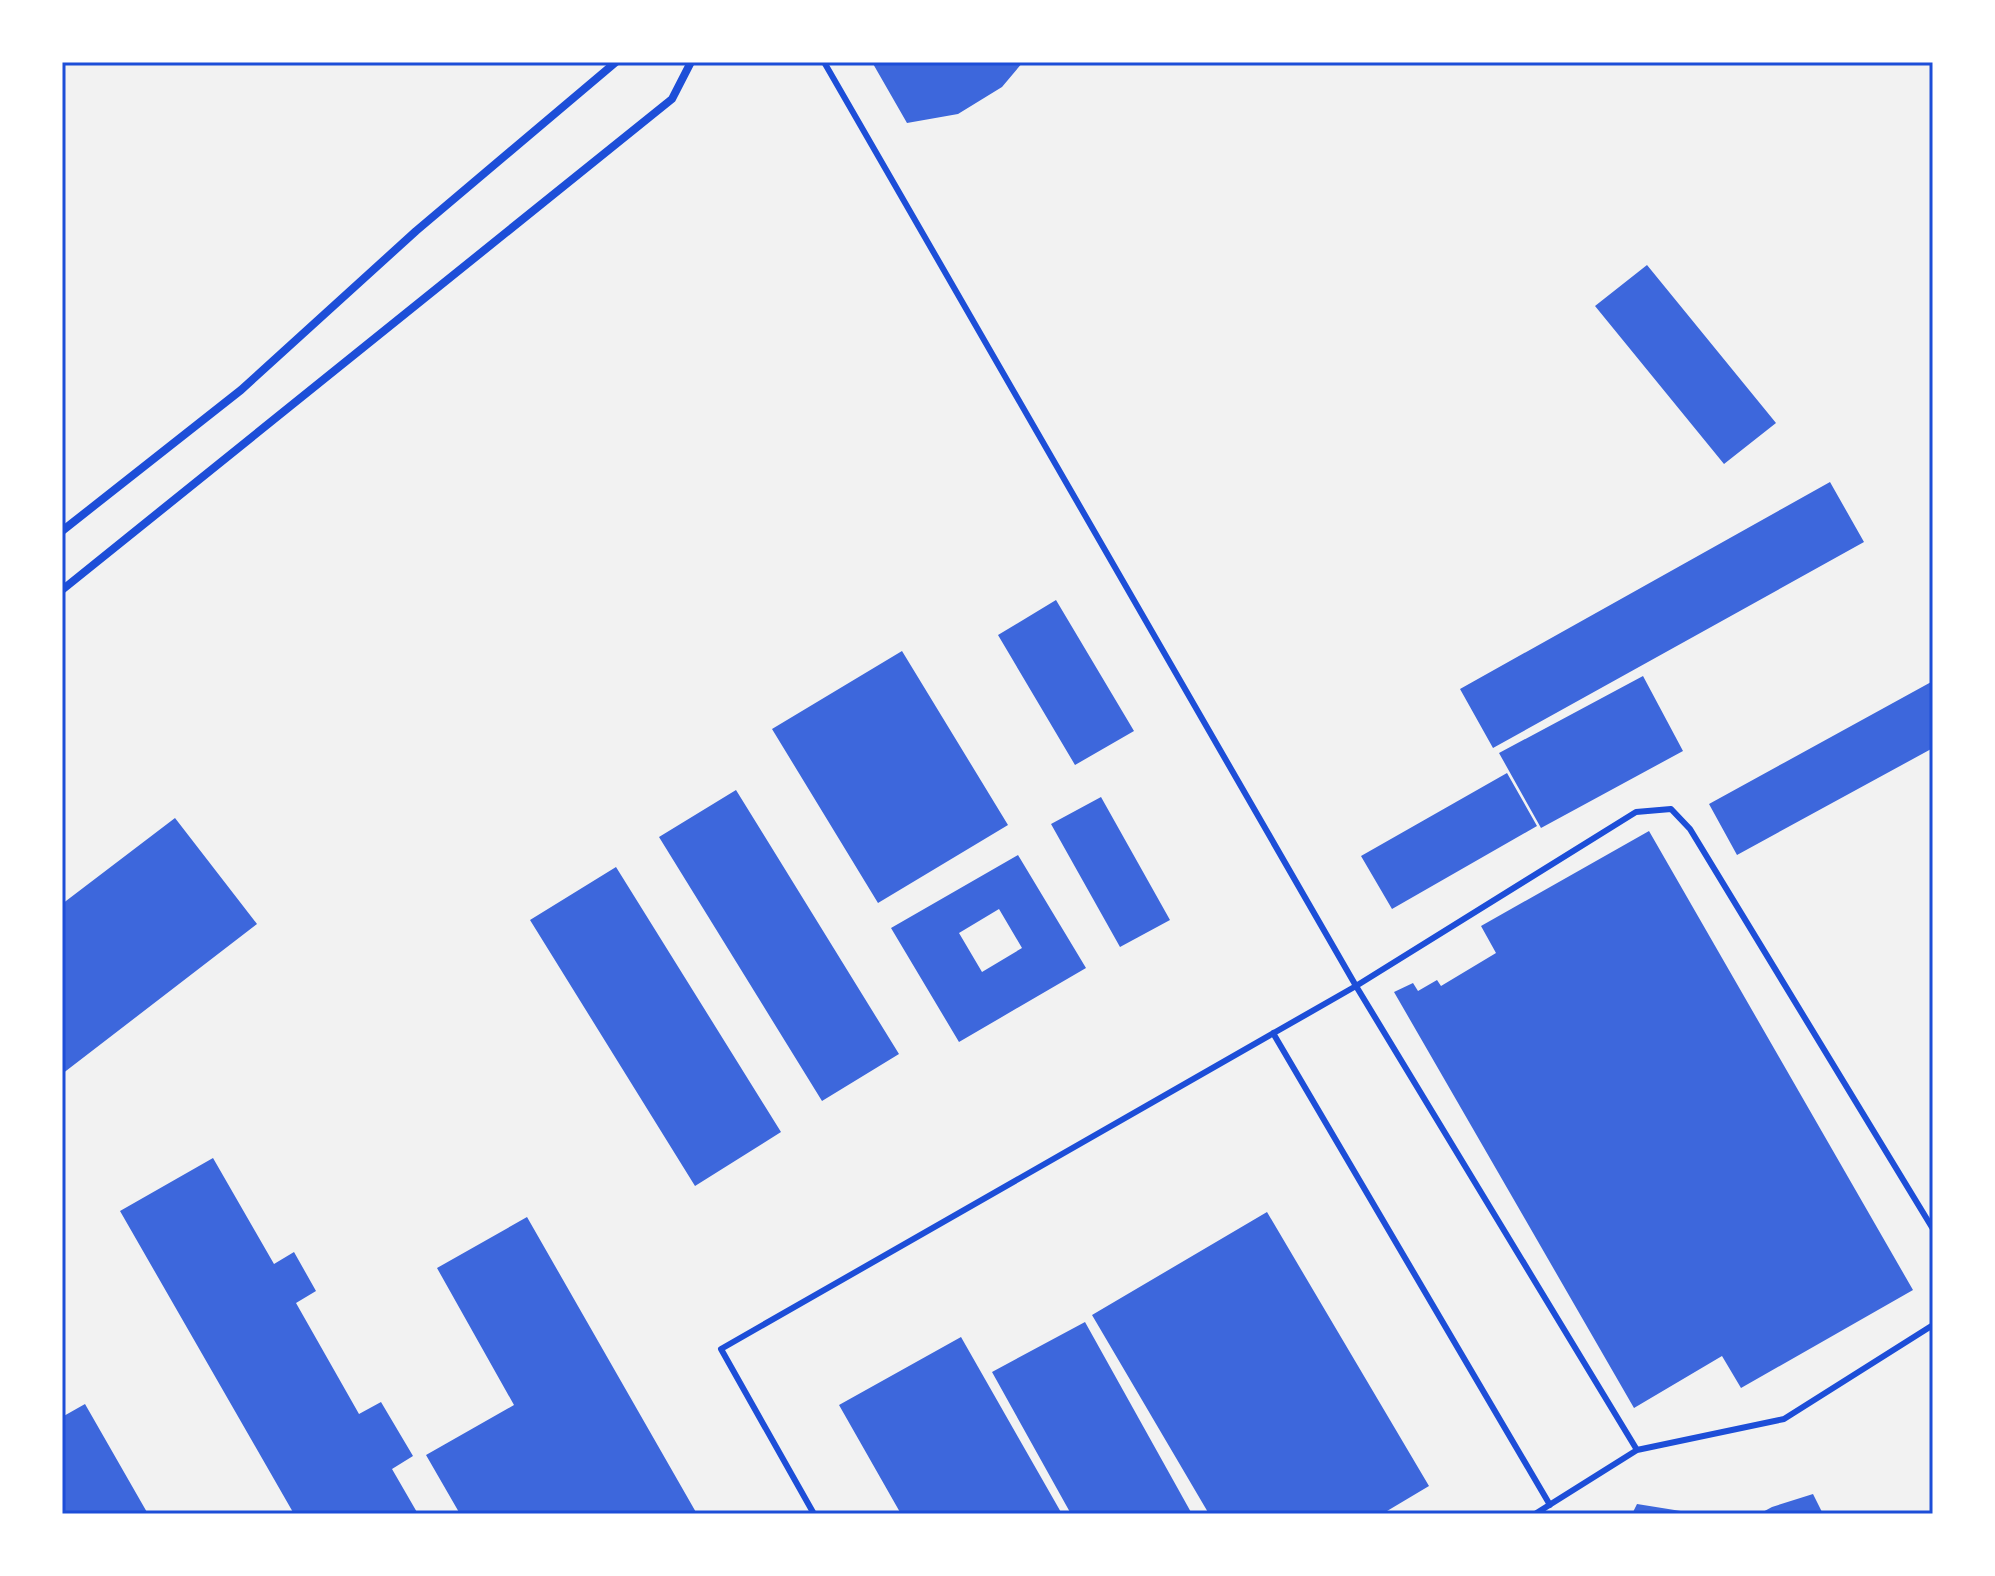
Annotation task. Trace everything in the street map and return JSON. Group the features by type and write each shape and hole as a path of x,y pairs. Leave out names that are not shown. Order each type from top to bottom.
{"street":[{"path":"62,531 241,390 416,231 616,62"},
{"path":"62,590 672,99 691,62"}],"lane":[{"path":"824,62 1356,986 1637,1450"},
{"path":"814,1514 721,1349 1356,986 1636,812 1671,809 1690,829 1933,1229"},
{"path":"1273,1033 1550,1505"},
{"path":"1535,1514 1637,1450 1784,1419 1933,1325"}],"building":[{"path":"872,62 1023,62 1002,87 958,114 907,123"},
{"path":"1647,265 1776,423 1724,464 1595,306"},
{"path":"1830,482 1864,542 1493,748 1460,689"},
{"path":"1056,600 1134,731 1075,765 998,635"},
{"path":"902,651 1008,825 878,903 772,729"},
{"path":"1643,676 1683,751 1541,828 1499,753"},
{"path":"1933,681 1933,748 1737,855 1709,804"},
{"path":"1507,773 1537,826 1392,909 1361,856"},
{"path":"736,790 899,1054 822,1101 659,837"},
{"path":"1101,797 1170,920 1120,947 1051,824"},
{"path":"175,818 257,924 62,1074 62,904"},
{"path":"1649,831 1913,1290 1741,1388 1722,1356 1634,1408 1394,992 1413,983 1418,991 1437,980 1441,986 1496,953 1481,926"},
{"path":"1018,855 1086,968 959,1042 891,928","holes":["999,909 1022,948 982,972 959,933"]},
{"path":"616,867 781,1132 695,1186 530,920"},
{"path":"213,1158 274,1264 294,1252 316,1291 296,1303 359,1414 381,1402 413,1456 392,1469 418,1514 294,1514 120,1211"},
{"path":"1267,1212 1429,1486 1382,1514 1209,1514 1092,1315"},
{"path":"527,1217 697,1514 460,1514 426,1455 514,1405 437,1268"},
{"path":"1085,1322 1192,1514 1071,1514 992,1372"},
{"path":"961,1337 1062,1514 901,1514 839,1405"},
{"path":"85,1404 148,1514 62,1514 62,1417"},
{"path":"1813,1494 1823,1514 1759,1514 1772,1507"},
{"path":"1637,1504 1687,1512 1687,1514 1632,1514"}]}
